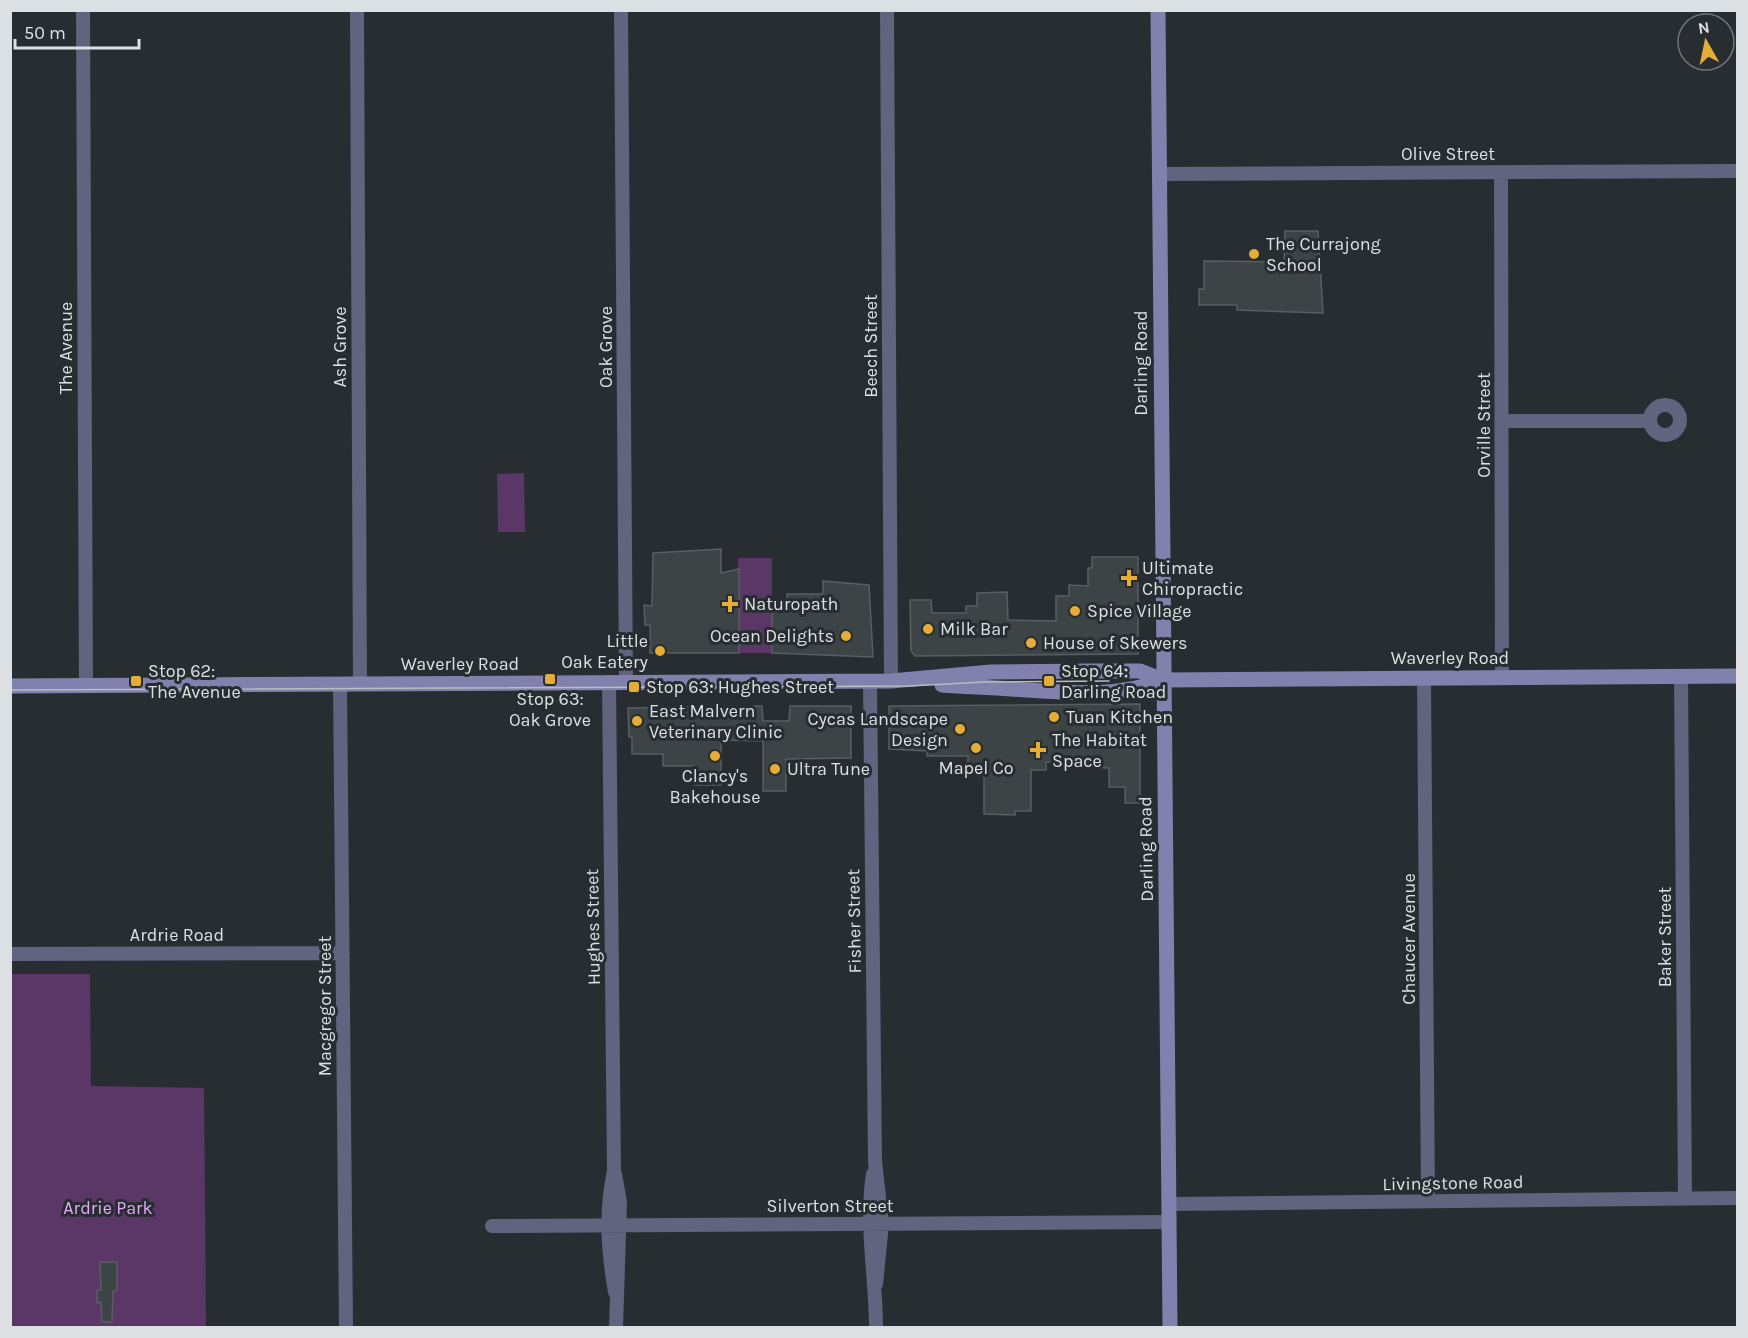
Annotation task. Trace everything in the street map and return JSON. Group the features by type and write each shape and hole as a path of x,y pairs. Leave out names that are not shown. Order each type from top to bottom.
{"main road":[{"name":"Darling Road","path":"1158,10 1170,1328"},
{"name":"Waverley Road","path":"10,686 909,681 991,672 1091,671 1140,671 1163,680 1737,676"}],"street":[{"name":"The Avenue","path":"82,10 86,686"},
{"name":"Ash Grove","path":"357,10 360,684"},
{"name":"Oak Grove","path":"621,10 626,682"},
{"name":"Beech Street","path":"887,10 891,681"},
{"name":"Olive Street","path":"1160,174 1737,171"},
{"name":"Orville Street","path":"1501,172 1502,677"},
{"path":"1502,421 1649,421"},
{"name":"Baker Street","path":"1681,676 1685,1199"},
{"name":"Chaucer Avenue","path":"1424,678 1428,1201"},
{"name":"Fisher Street","path":"870,681 876,1328"},
{"name":"Hughes Street","path":"609,682 614,1171 619,1187 614,1226 616,1328"},
{"name":"Macgregor Street","path":"340,684 346,1328"},
{"name":"Ardrie Road","path":"10,954 343,953"},
{"name":"Livingstone Road","path":"1169,1204 1737,1198"},
{"name":"Silverton Street","path":"492,1227 1169,1222"}],"green space":[{"path":"524,473 525,532 498,532 497,474"},
{"path":"738,558 772,558 772,653 739,653"},
{"name":"Ardrie Park","path":"11,974 90,974 91,1086 204,1088 206,1327 11,1328"}],"building":[{"path":"1285,231 1318,231 1323,313 1237,310 1237,305 1199,305 1199,289 1204,289 1204,261 1284,262"},
{"path":"721,549 721,573 739,569 739,653 650,653 650,625 645,625 644,605 652,606 653,553"},
{"path":"1092,557 1138,557 1138,654 915,656 911,651 910,600 931,600 932,613 966,613 966,606 977,606 977,593 1007,592 1008,620 1056,621 1056,596 1069,596 1069,585 1088,586 1088,568 1092,568"},
{"path":"823,581 869,585 873,657 772,653 772,602 787,602 787,594 823,594"},
{"path":"1140,704 1140,803 1125,803 1125,787 1109,787 1109,768 1081,767 1081,762 1046,762 1046,770 1031,770 1031,811 1015,811 1015,815 984,814 984,765 968,765 968,756 927,756 927,751 889,749 889,706"},
{"path":"762,706 763,721 789,721 790,706 851,706 851,758 786,759 786,791 763,791 763,741 721,740 721,785 694,785 694,766 663,766 663,754 632,754 628,708"},
{"path":"100,1262 117,1262 117,1291 113,1291 112,1322 102,1322 101,1302 97,1303 97,1290 101,1290"}],"tram line":[{"path":"10,690 909,686 985,682 1109,681"}],"place":[{"name":"The Currajong School","path":"1254,254"},
{"name":"Ultimate Chiropractic","path":"1129,578"},
{"name":"Naturopath","path":"730,604"},
{"name":"Spice Village","path":"1075,611"},
{"name":"Milk Bar","path":"928,629"},
{"name":"Ocean Delights","path":"846,636"},
{"name":"House of Skewers","path":"1031,643"},
{"name":"Little Oak Eatery","path":"660,651"},
{"name":"Stop 63: Oak Grove","path":"550,679"},
{"name":"Stop 62: The Avenue","path":"136,681"},
{"name":"Stop 64: Darling Road","path":"1049,681"},
{"name":"Stop 63: Hughes Street","path":"634,687"},
{"name":"Tuan Kitchen","path":"1054,717"},
{"name":"East Malvern Veterinary Clinic","path":"637,721"},
{"name":"Cycas Landscape Design","path":"960,729"},
{"name":"Mapel Co","path":"976,748"},
{"name":"The Habitat Space","path":"1038,750"},
{"name":"Clancy's Bakehouse","path":"715,756"},
{"name":"Ultra Tune","path":"775,769"}]}
